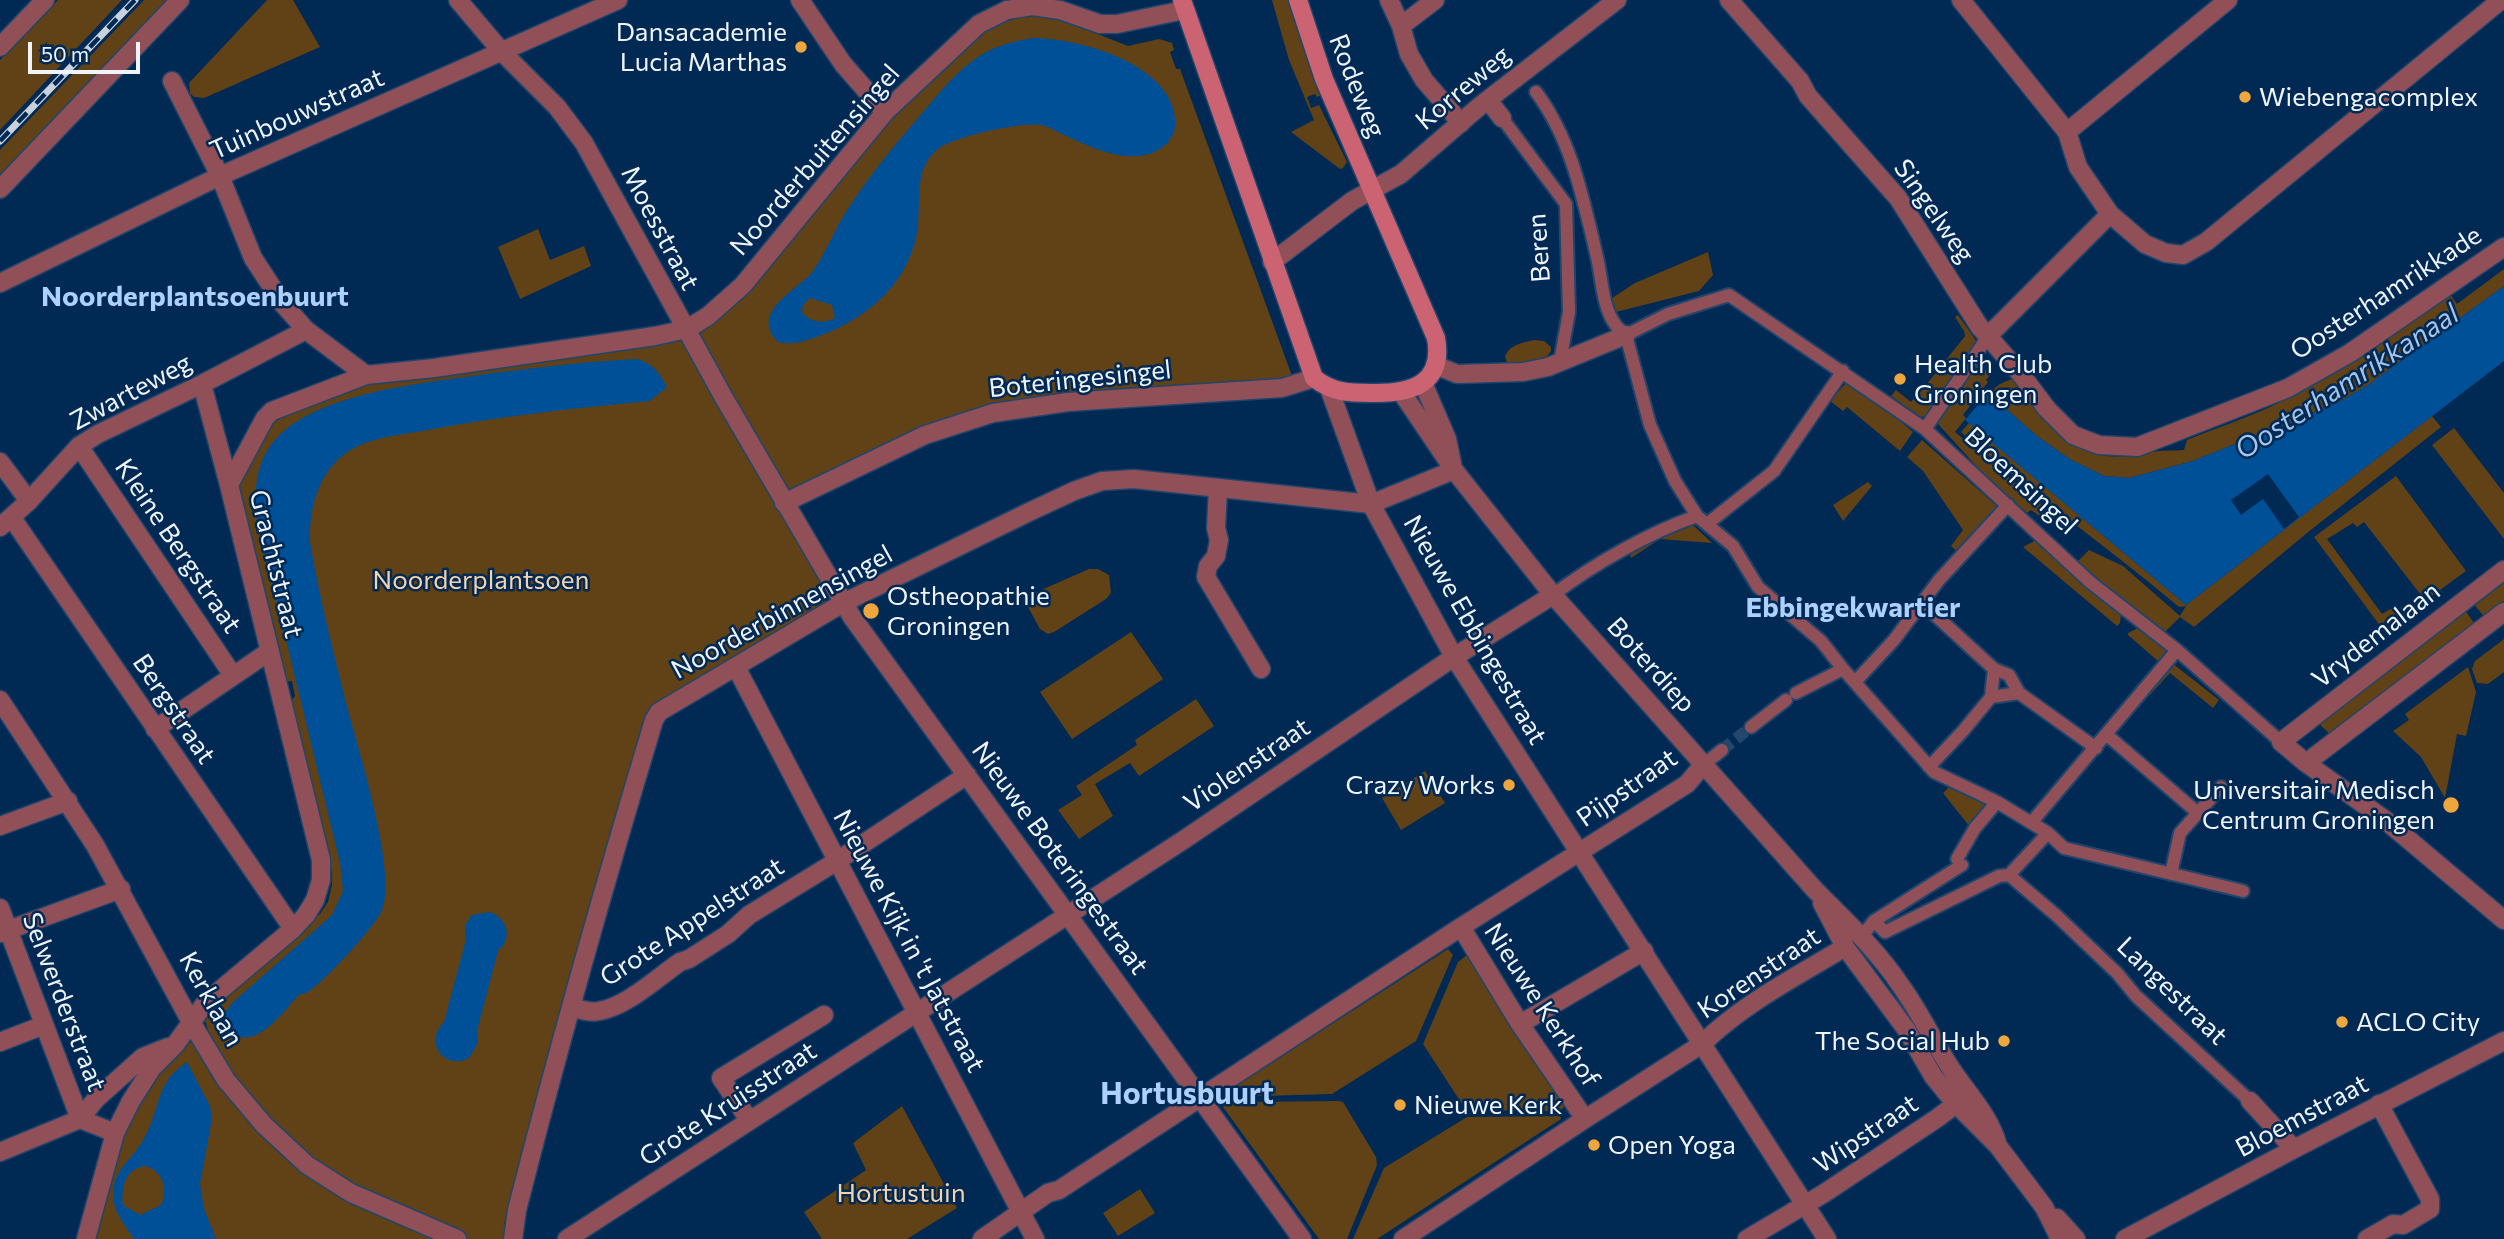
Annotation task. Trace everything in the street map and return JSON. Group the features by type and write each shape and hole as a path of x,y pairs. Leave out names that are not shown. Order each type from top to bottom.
{"main road":[{"name":"Rodeweg","path":"1298,0 1316,60 1372,190"},
{"name":"Nieuwe Ebbingestraat","path":"1183,5 1272,262 1322,383"},
{"path":"1372,190 1436,338 1435,365 1423,383"},
{"name":"Boteringesingel","path":"1322,383 1343,393 1402,393 1423,383"}],"street":[{"path":"0,47 45,0"},
{"path":"0,189 180,0"},
{"name":"Moesstraat","path":"458,0 502,52 557,107 584,143 784,503"},
{"name":"Tuinbouwstraat","path":"0,282 220,176 618,0"},
{"path":"800,0 843,64 885,112"},
{"path":"1389,0 1401,26 1409,54 1424,80 1461,123"},
{"path":"1401,26 1435,0"},
{"name":"Korreweg","path":"1272,262 1352,201 1401,174 1461,123 1495,109 1617,0"},
{"name":"Singelweg","path":"1729,0 1800,81 1808,96 1898,198 1979,326 2047,409 2073,435 2099,445"},
{"path":"1961,0 2067,132 2078,167 2110,214 2145,244 2166,253 2183,254 2197,248 2501,0"},
{"path":"2067,132 2228,0"},
{"name":"Noorderbuitensingel","path":"687,329 708,316 743,285 885,112 979,24 1007,10 1032,6 1060,10 1100,24 1117,24 1183,5"},
{"path":"172,81 220,176 253,258 283,304 306,330 366,375"},
{"path":"1536,92 1549,109 1580,173 1607,307 1615,325 1626,335 1650,425 1675,481 1702,520 1733,546 1758,587 1821,641 1934,772 1997,802 2048,833 2064,848 2243,891"},
{"name":"Beren","path":"1495,109 1566,204 1569,312 1560,362"},
{"path":"1556,191 1580,173"},
{"path":"1925,429 1989,335 2110,214"},
{"name":"Oosterhamrikkade","path":"2099,445 2137,447 2287,388 2350,353 2504,247"},
{"name":"Bloemsingel","path":"1435,365 1457,374 1523,372 1560,362 1626,335 1668,314 1729,295 1925,429 2090,582 2177,650 2306,763 2384,819 2504,920"},
{"name":"Grachtstraat","path":"86,1239 116,1133 131,1101 152,1068 175,1045 206,1002 293,929 315,900 321,880 321,860 229,485 265,418 272,411 366,375 476,362 687,329"},
{"name":"Zwarteweg","path":"6,522 79,446 128,418 202,384 306,330"},
{"path":"1553,595 1572,580 1678,523 1702,520 1774,471 1843,372"},
{"name":"Boteringesingel","path":"784,503 925,435 993,413 1068,402 1322,383"},
{"name":"Nieuwe Ebbingestraat","path":"1322,383 1371,504 1454,657 1826,1239"},
{"name":"Boterdiep","path":"1423,383 1447,439 1454,470"},
{"path":"202,384 229,485"},
{"name":"Boterdiep","path":"1402,393 1454,470 1553,595 1815,891 1862,936 1906,993 1962,1099"},
{"name":"Kleine Bergstraat","path":"79,446 232,674"},
{"path":"0,462 29,501"},
{"name":"Noorderbinnensingel","path":"513,1239 517,1210 572,1007 654,720 659,712 843,603 1037,508 1102,481 1134,480 1371,504 1454,470"},
{"path":"1218,488 1216,528 1219,540 1216,556 1208,566 1206,577 1261,669"},
{"name":"Nieuwe Boteringestraat","path":"784,503 843,603 1302,1239"},
{"path":"1855,682 1894,640 1939,580 2008,506"},
{"name":"Bergstraat","path":"6,522 155,729 293,929"},
{"name":"Vrydemalaan","path":"2281,742 2504,570"},
{"name":"Violenstraat","path":"916,1011 1182,841 1454,657 1553,595"},
{"path":"1922,603 1994,669 2010,675 2019,692 2096,748"},
{"path":"2306,763 2504,612"},
{"path":"2031,823 2177,650"},
{"path":"155,729 232,674 270,651"},
{"name":"Nieuwe Kijk in 't Jatstraat","path":"736,667 1035,1239"},
{"path":"1751,727 1791,697 1843,669"},
{"path":"1929,767 1991,697 1994,669"},
{"path":"1991,697 2019,692"},
{"name":"Kerklaan","path":"1,705 68,801 121,888 191,1022 226,1080 264,1125 307,1165 351,1194 457,1239"},
{"path":"2107,735 2198,813"},
{"path":"1703,765 1722,750"},
{"name":"Pijpstraat","path":"1461,927 1687,784 1703,765"},
{"name":"Grote Appelstraat","path":"572,1007 599,1011 616,1006 680,962 728,934 750,915 967,775"},
{"path":"2171,874 2180,833 2221,787"},
{"path":"0,826 68,801"},
{"path":"1862,936 1874,921 1956,865 1975,828 1997,802"},
{"path":"1874,921 1885,932 1999,876 2009,875 2048,833"},
{"name":"Langestraat","path":"2009,875 2117,973 2136,996 2250,1101 2294,1149"},
{"path":"4,932 121,888"},
{"name":"Boterdiep","path":"1815,891 1845,947 1906,1029 1933,1076 1962,1099 1994,1131 1998,1146 2043,1207 2060,1239"},
{"name":"Selwerderstraat","path":"0,908 4,932 80,1119 116,1133"},
{"name":"Nieuwe Kerkhof","path":"982,1239 1048,1193 1059,1190 1461,927 1520,1024 1585,1119 1403,1239"},
{"name":"Korenstraat","path":"1585,1119 1702,1044 1781,984 1845,947"},
{"path":"1520,1024 1644,951"},
{"name":"Grote Kruisstraat","path":"567,1239 851,1056 916,1011"},
{"path":"749,1120 721,1078 824,1015"},
{"path":"0,1042 44,1025"},
{"name":"Bloemstraat","path":"2125,1239 2504,1041"},
{"path":"0,1152 80,1119 96,1099 143,1058 175,1045"},
{"name":"Wipstraat","path":"1747,1239 1823,1195 1937,1119 1962,1099"},
{"path":"2367,1239 2393,1224 2403,1225 2430,1209 2430,1199 2379,1104"},
{"name":"Boterdiep","path":"2043,1207 2076,1239"}],"green space":[{"path":"58,0 122,0 0,130 0,60"},
{"path":"144,0 173,0 0,180 0,150"},
{"path":"267,0 293,0 320,47 204,98 194,97 190,93 189,83"},
{"path":"1272,0 1294,0 1325,94 1307,97 1311,108 1319,105 1347,162 1343,168 1340,169 1291,132 1314,120 1289,60"},
{"name":"Noorderplantsoen","path":"1032,14 1055,17 1128,46 1159,39 1172,43 1174,50 1170,52 1176,69 1180,69 1292,376 1272,383 1050,397 797,490 771,495 826,593 826,605 657,702 647,715 626,780 504,1224 509,1225 507,1239 93,1239 122,1138 155,1078 174,1053 208,1030 204,1017 211,1018 211,1013 206,1012 320,914 328,902 332,885 332,873 289,703 295,696 292,681 285,682 237,495 238,485 270,421 351,385 679,341 713,323 891,117 973,39 1000,23"},
{"path":"538,229 550,260 584,246 591,266 520,299 498,247"},
{"path":"1708,252 1713,275 1699,291 1616,312 1612,298 1635,283"},
{"path":"2504,269 2504,286 2368,385 2339,402 2193,461 2129,478 2104,476 2071,460 2038,437 1988,393 2014,378 2054,427 2078,446 2092,452 2108,456 2130,456 2155,451 2184,450 2187,440 2272,406 2342,369 2450,294 2457,304"},
{"path":"1958,315 1977,342 1957,374 1945,365 1965,336 1955,317"},
{"path":"1534,340 1544,341 1551,347 1543,361 1508,366 1505,356 1510,349"},
{"path":"1978,364 1991,374 1963,415 1966,418 1955,432 2047,509 2041,517 2031,510 2027,513 1979,469 1938,424 1964,380"},
{"path":"1941,367 1955,378 1927,416 1921,417 1891,396 1896,390 1911,402"},
{"path":"1846,383 1885,408 1913,432 1900,451 1847,407 1843,411 1830,401"},
{"path":"2432,416 2441,427 2194,627 2180,617 2164,633 2077,562 2089,550 2123,566 2180,616 2186,606 2179,607 1961,432 1969,423 2186,605"},
{"path":"2454,428 2504,493 2504,539 2432,445"},
{"path":"1922,440 1999,508 1960,554 1951,546 1963,530 1923,471 1907,457"},
{"path":"2396,476 2466,571 2384,631 2314,537","holes":["2364,522 2421,595 2400,608 2403,613 2398,616 2392,608 2382,614 2327,539 2353,523 2357,527"]},
{"path":"1868,482 1872,486 1843,521 1833,505"},
{"path":"1693,525 1712,543 1660,539 1631,558 1629,553 1665,533"},
{"path":"2036,540 2094,594 2121,614 2117,626 2023,547"},
{"path":"1089,569 1098,569 1109,575 1111,593 1106,599 1054,632 1048,634 1040,629 1028,607 1032,594"},
{"path":"2504,577 2504,607 2487,620 2472,602"},
{"path":"2464,609 2477,627 2333,737 2317,722"},
{"path":"2140,627 2165,647 2165,659 2140,686 2159,662 2128,635"},
{"path":"1131,632 1163,679 1072,739 1040,692"},
{"path":"2504,639 2504,672 2488,684 2477,683 2472,669 2475,661"},
{"path":"2172,663 2219,700 2213,708 2170,673 2150,695 2148,692"},
{"path":"2468,667 2476,692 2466,736 2457,734 2445,798 2421,757 2393,731 2409,720 2405,714"},
{"path":"1196,699 1214,726 1139,776 1130,763 1095,784 1113,816 1079,839 1058,810 1082,795 1076,786 1137,745 1135,740"},
{"path":"1425,771 1445,803 1401,830 1382,798"},
{"path":"1950,786 1991,805 1970,827 1943,793"},
{"path":"1448,949 1453,955 1416,1041 1332,1094 1228,1097 1238,1090 1236,1086"},
{"path":"1467,955 1565,1106 1560,1111 1466,1110 1423,1044 1458,962"},
{"path":"1242,1102 1343,1102 1376,1157 1377,1165 1347,1239 1319,1239 1223,1107 1227,1103"},
{"name":"Hortustuin","path":"902,1106 957,1208 907,1239 822,1239 804,1212 866,1170 853,1143"},
{"path":"1560,1116 1561,1119 1377,1239 1353,1239 1384,1168 1467,1117"},
{"path":"1140,1189 1155,1213 1118,1236 1103,1213"}],"water":[{"path":"1033,38 1052,39 1097,49 1140,69 1157,83 1169,99 1175,118 1174,132 1170,140 1149,154 1124,156 1099,150 1040,125 1031,125 987,131 946,144 930,157 924,167 913,250 888,292 863,313 834,330 799,342 778,342 770,331 772,311 813,271 852,202 898,141 946,85 970,63 997,47","holes":["810,298 832,305 835,318 826,321 813,320 802,312 803,305"]},
{"path":"2504,286 2504,361 2186,605 1965,420 1988,393 2038,437 2071,460 2104,476 2129,478 2193,461 2339,402 2368,385"},
{"path":"637,359 655,369 667,387 650,401 511,417 384,438 351,450 333,464 326,474 313,507 310,542 331,643 381,839 385,868 382,910 348,954 308,992 298,996 263,1031 248,1037 231,1034 223,1027 223,1016 232,1003 332,915 343,891 340,863 256,516 258,477 263,458 274,441 292,425 314,412 367,394 514,370"},
{"path":"490,912 504,924 506,940 498,951 477,1031 478,1043 469,1058 452,1061 445,1058 436,1046 438,1030 444,1022 465,943 465,925 472,915"},
{"path":"187,1062 210,1106 212,1119 200,1184 204,1209 216,1239 134,1239 115,1207 114,1187 119,1172 149,1129 163,1088 176,1070","holes":["146,1166 160,1177 164,1187 163,1199 161,1205 140,1215 123,1205 124,1185 133,1170"]}],"pier":[{"path":"2268,474 2299,517 2284,529 2263,499 2241,515 2231,500"}],"tunnel":[{"path":"1722,750 1751,727"}],"railway":[{"path":"0,141 135,0"}],"place":[{"name":"Dansacademie Lucia Marthas","path":"801,47"},
{"name":"Wiebengacomplex","path":"2245,97"},
{"name":"Health Club Groningen","path":"1900,379"},
{"name":"Ostheopathie Groningen","path":"871,611"},
{"name":"Crazy Works","path":"1509,785"},
{"name":"Universitair Medisch Centrum Groningen","path":"2451,805"},
{"name":"ACLO City","path":"2342,1022"},
{"name":"The Social Hub","path":"2004,1041"},
{"name":"Nieuwe Kerk","path":"1400,1105"},
{"name":"Open Yoga","path":"1594,1145"}],"district":[{"name":"Noorderplantsoenbuurt","path":"195,297"},
{"name":"Ebbingekwartier","path":"1853,608"},
{"name":"Hortusbuurt","path":"1187,1094"}],"water label":[{"name":"Oosterhamrikkanaal","path":"2347,382"}]}
